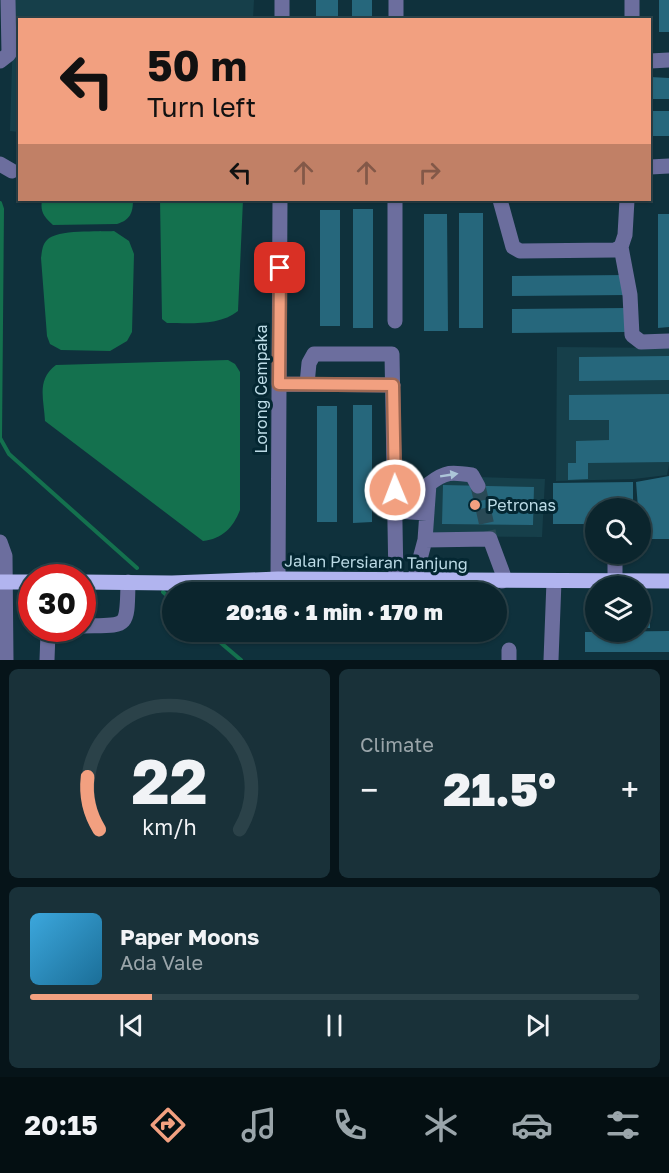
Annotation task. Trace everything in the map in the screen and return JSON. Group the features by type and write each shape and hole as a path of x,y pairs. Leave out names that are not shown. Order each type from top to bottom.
{"main road":[{"name":"Jalan Persiaran Tanjung","path":"96,582 278,579 585,581"},
{"name":"Jalan Persiaran Tanjung","path":"651,581 669,581"}],"street":[{"path":"0,61 9,54 8,0"},
{"path":"282,0 282,18"},
{"path":"396,0 396,18"},
{"path":"632,0 632,18"},
{"path":"651,61 669,60"},
{"path":"651,167 669,166"},
{"name":"Lorong Cempaka","path":"278,579 280,201"},
{"path":"395,201 395,321"},
{"path":"500,201 513,247 520,251 615,250 621,247"},
{"path":"627,201 626,235 621,247 630,295 632,335 641,342 669,341"},
{"path":"307,384 309,363 314,354 392,354 396,580"},
{"path":"279,384 393,385"},
{"path":"414,580 425,540 429,484 443,474 472,475 478,486"},
{"path":"395,511 427,513"},
{"path":"425,540 490,539 503,574 502,581"},
{"path":"0,542 5,556 3,582 6,660"},
{"path":"551,660 554,581"},
{"path":"96,626 119,626 124,622 127,617 128,582"},
{"path":"46,660 47,642"}],"shaded area":[{"path":"14,0 254,0 253,18 18,18 18,132 10,131"},
{"path":"42,201 133,201 130,215 117,224 53,225 43,214"},
{"path":"160,201 243,201 238,311 222,319 194,323 167,323 162,319"},
{"path":"114,231 129,241 134,254 132,332 127,341 110,351 61,350 50,344 47,336 41,258 44,244 52,236 60,234"},
{"path":"557,347 669,348 669,464 667,475 634,479 556,481"},
{"path":"228,360 235,364 240,372 240,510 226,532 210,540 203,541 45,421 43,384 56,365"},
{"path":"445,476 545,479 542,537 429,536 432,486"}],"building":[{"path":"316,0 338,0 338,18 316,18"},
{"path":"352,0 372,0 372,18 352,18"},
{"path":"659,0 669,0 669,32 659,32"},
{"path":"651,77 669,78 669,99 651,99"},
{"path":"651,111 669,111 669,136 651,136"},
{"path":"353,209 373,209 373,328 353,328"},
{"path":"320,210 340,210 340,326 320,326"},
{"path":"459,213 483,213 483,328 459,328"},
{"path":"424,214 447,214 448,331 424,331"},
{"path":"658,214 669,214 669,327 658,328"},
{"path":"627,275 627,295 512,296 512,276"},
{"path":"626,308 626,332 512,333 512,309"},
{"path":"669,356 669,380 579,381 579,357"},
{"path":"669,394 669,462 588,463 588,479 568,480 568,463 576,463 576,441 609,440 609,420 569,420 569,395"},
{"path":"353,405 372,405 372,522 353,523"},
{"path":"317,406 337,406 337,522 317,522"},
{"path":"669,476 669,539 651,539 651,498 637,498 636,482"},
{"path":"633,482 633,498 585,498 585,524 553,524 553,483"},
{"name":"Petronas","path":"443,485 534,487 533,525 442,524"},
{"path":"651,631 669,631 669,652 585,652 585,642 651,642"}],"waterway":[{"path":"0,203 2,209 0,438 9,454 137,568"},
{"path":"220,642 241,660"}],"tunnel":[{"path":"478,486 490,539"}],"place":[{"name":"Petronas","path":"475,505"}],"route":[{"path":"280,268 279,384 393,385 395,490"}]}
